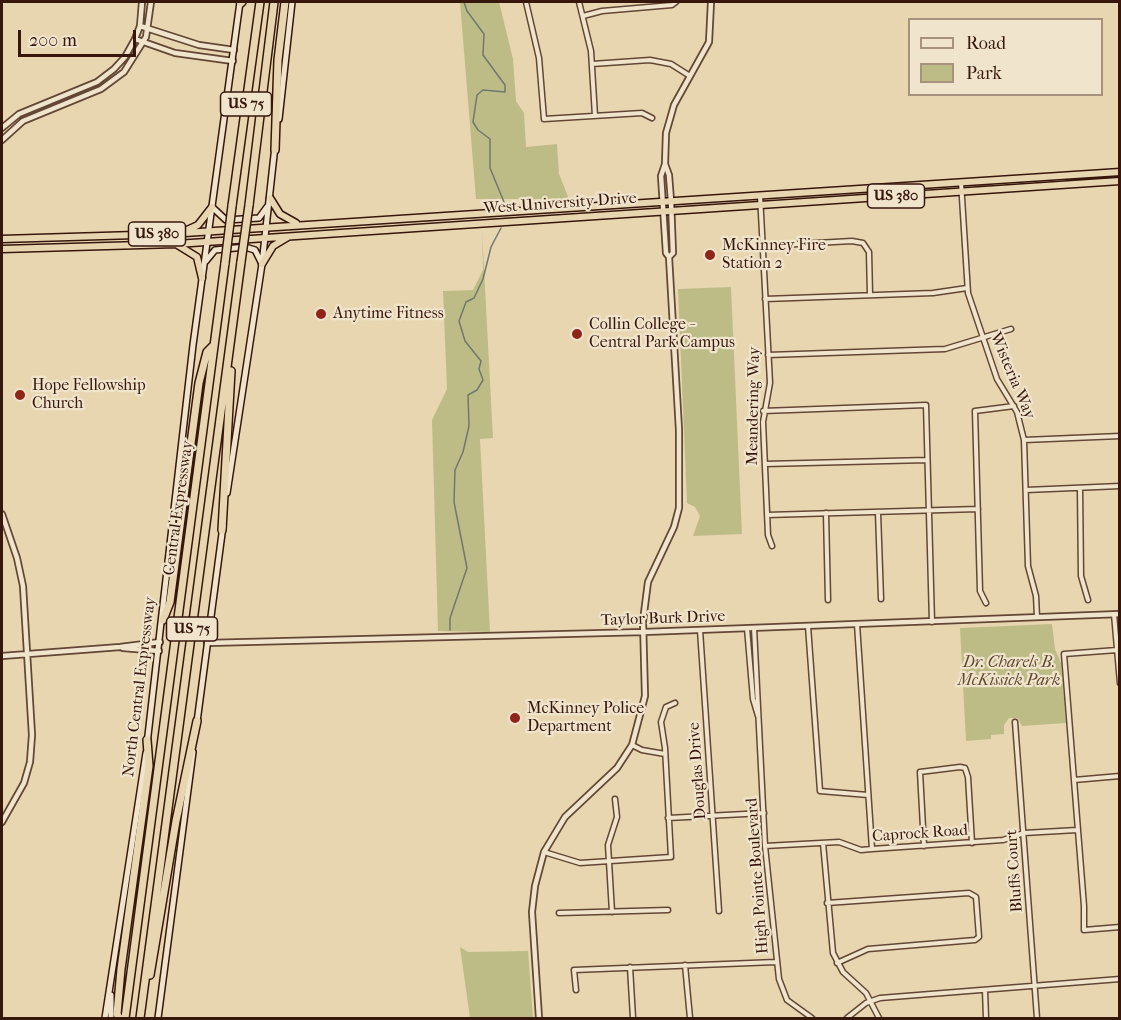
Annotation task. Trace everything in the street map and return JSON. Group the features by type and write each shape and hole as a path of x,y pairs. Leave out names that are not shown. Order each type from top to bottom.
{"highway":[{"name":"Central Expressway","path":"125,1018 260,2"},
{"name":"Central Expressway","path":"140,1018 274,2"},
{"path":"275,150 278,60 285,2"},
{"name":"West University Drive","path":"2,239 208,231 1119,172"},
{"name":"West University Drive","path":"2,249 176,244 1119,181"},
{"path":"270,198 280,214 300,224"},
{"path":"182,232 198,225 212,207"},
{"path":"361,221 362,231"},
{"path":"262,264 273,246 290,236"},
{"path":"176,244 197,257 202,278"},
{"path":"222,530 234,318"},
{"path":"163,621 170,602 199,383 207,352 214,345"},
{"path":"144,995 153,965 176,821 197,721"},
{"path":"120,1018 117,1014 120,978 148,766 147,740"}],"main road":[{"name":"North Central Expressway","path":"105,1018 159,651 202,278 241,2"},
{"path":"158,1018 222,530 267,227 292,2"},
{"path":"212,207 224,220 255,219 264,214 270,198"},
{"path":"204,267 215,250 245,247 255,249 262,264"},
{"path":"111,981 111,1018"}],"street":[{"path":"2,128 24,112 102,79 122,61 140,26 142,2"},
{"path":"2,140 29,118 106,87 128,68 144,43 149,28 151,2"},
{"path":"526,2 539,58 544,119 642,113 652,118"},
{"path":"579,2 592,64 595,116"},
{"path":"583,16 602,10 676,2"},
{"path":"539,1018 532,912 535,886 544,852 565,817 617,768 632,745 645,696 644,632 648,582 674,527 681,491 669,257 673,253 668,211 663,202 661,176 665,164 666,134 674,105 709,42 711,2"},
{"path":"140,26 178,39 234,51"},
{"path":"135,39 175,53 233,61"},
{"path":"175,53 178,39"},
{"path":"592,64 650,60 671,64 690,76"},
{"path":"665,164 669,175 671,201 668,211"},
{"name":"Wisteria Way","path":"961,181 967,288 997,379 1014,406 1024,440 1028,566 1036,596 1037,617"},
{"name":"Meandering Way","path":"760,195 769,389 763,411 767,515 772,546"},
{"path":"762,246 852,241 863,243 868,252 870,295"},
{"path":"765,299 933,293 967,288"},
{"path":"768,355 945,349 1011,329"},
{"path":"763,411 926,405 932,622"},
{"path":"986,603 980,591 975,411 1014,406"},
{"path":"1024,440 1119,436"},
{"path":"765,464 927,460"},
{"path":"1026,490 1119,486"},
{"path":"1080,488 1081,576 1088,600"},
{"path":"767,515 978,509"},
{"path":"878,512 881,599"},
{"path":"825,513 828,600"},
{"path":"2,514 20,568 32,735 30,762 21,792 2,822"},
{"path":"1117,614 1119,683"},
{"name":"Taylor Burk Drive","path":"207,643 644,632 1117,614"},
{"path":"856,624 872,849"},
{"path":"808,626 820,791 868,795"},
{"name":"High Pointe Boulevard","path":"754,627 765,846 776,962 784,996 796,1010 812,1018"},
{"name":"High Pointe Boulevard","path":"747,628 753,699 758,717"},
{"name":"Douglas Drive","path":"700,629 719,911"},
{"path":"2,656 160,642"},
{"path":"120,647 159,651"},
{"path":"1117,650 1064,654 1084,930 1119,927"},
{"path":"544,852 580,862 671,857 662,714 666,707 675,703"},
{"name":"Bluffs Court","path":"1015,722 1037,1018"},
{"path":"632,745 642,750 665,754"},
{"path":"924,846 920,772 960,767 966,770 972,843"},
{"path":"1074,780 1119,776"},
{"path":"612,912 608,845 617,817 615,799"},
{"path":"668,818 764,813"},
{"name":"Caprock Road","path":"765,846 839,842 861,850 972,843 1003,840 1024,833 1077,830"},
{"path":"823,843 831,945 837,963 871,1001 879,1018"},
{"path":"828,903 972,893 976,897 977,939 868,949 837,963"},
{"path":"559,914 668,910"},
{"path":"576,990 574,970 776,962"},
{"path":"685,965 690,1018"},
{"path":"630,967 633,1018"},
{"path":"847,1018 871,1001 1119,979"},
{"path":"985,990 986,1018"}],"green space":[{"path":"460,2 499,2 513,59 516,101 524,113 526,147 557,144 559,174 569,199 476,199"},
{"path":"482,231 493,438 480,439 490,632 438,631 432,420 447,389 443,291 473,290 483,270"},
{"path":"731,287 742,534 693,536 700,516 695,507 687,503 678,289"},
{"name":"Dr. Charels B. McKissick Park","path":"1052,624 1055,649 1061,663 1066,723 1022,726 1018,718 1009,718 1004,725 1004,734 991,735 991,739 966,741 960,628"},
{"path":"460,947 468,952 528,951 533,1018 470,1018"}],"waterway":[{"path":"464,2 467,11 484,34 483,55 505,85 505,92 483,90 477,95 473,122 478,130 490,139 490,168 504,202"},
{"path":"450,630 450,618 467,568 454,502 455,470 463,452 469,426 468,395 477,390 483,380 479,369 481,361 465,341 459,321 466,302 474,298 483,279 491,247 501,228"}],"place":[{"name":"McKinney Fire Station 2","path":"710,255"},
{"name":"Anytime Fitness","path":"321,314"},
{"name":"Collin College - Central Park Campus","path":"577,334"},
{"name":"Hope Fellowship Church","path":"20,395"},
{"name":"McKinney Police Department","path":"515,718"}]}
